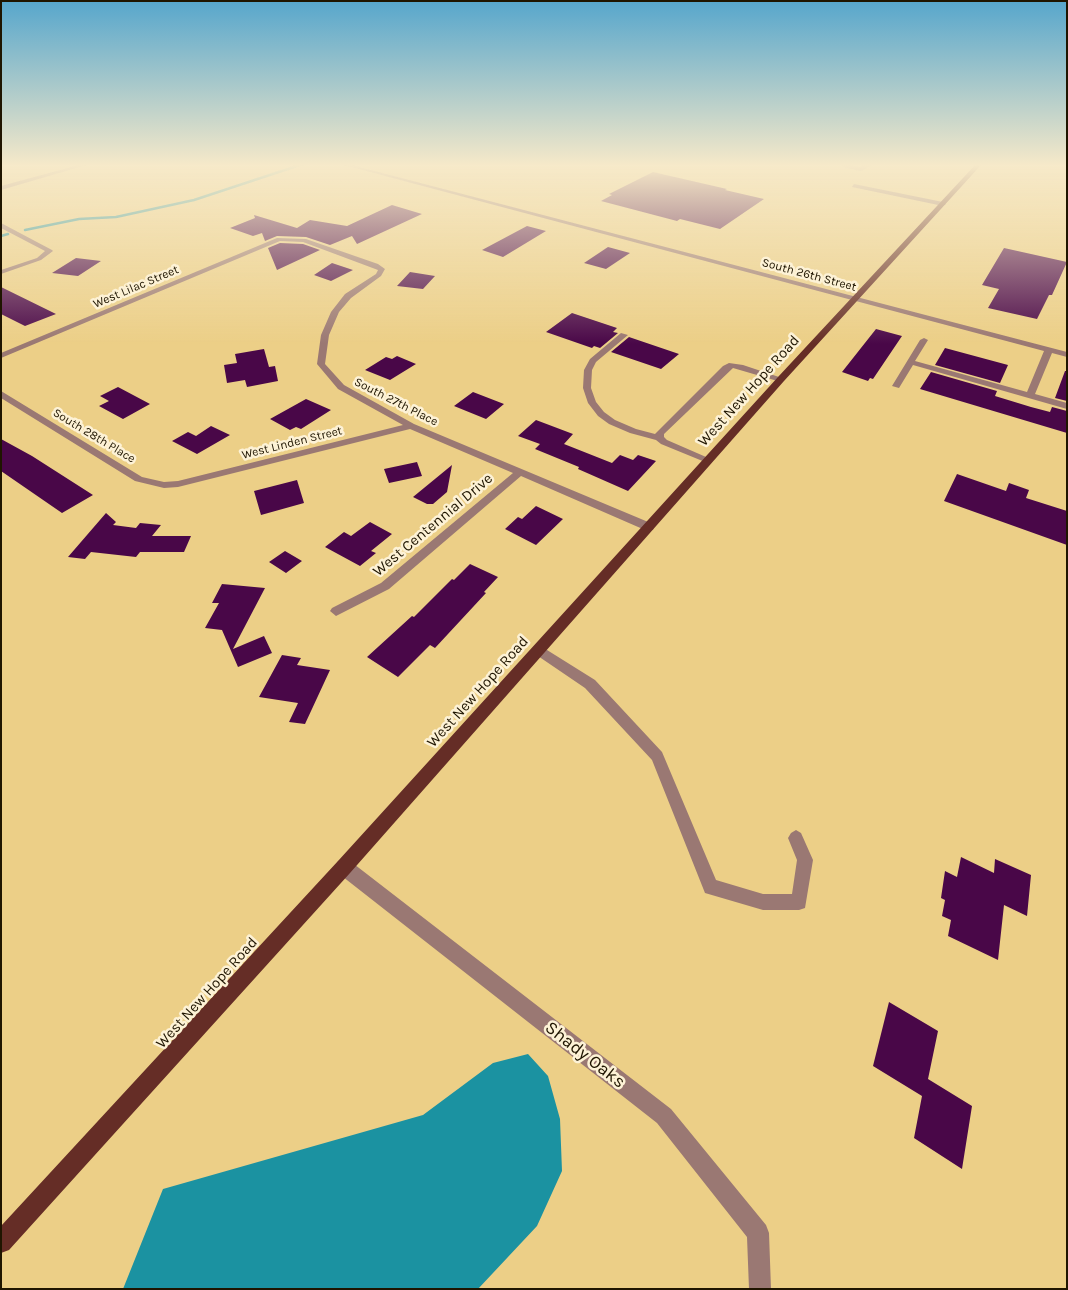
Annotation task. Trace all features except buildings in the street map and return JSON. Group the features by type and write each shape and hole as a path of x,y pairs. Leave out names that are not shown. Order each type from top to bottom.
{"main road":[{"name":"West New Hope Road","path":"1,1242 344,867 780,379 924,224"}],"street":[{"name":"South 26th Street","path":"572,224 1066,353"},
{"path":"1,225 50,251 38,259 1,272"},
{"name":"West Lilac Street","path":"1,356 279,238"},
{"name":"South 27th Place","path":"279,238 304,240 376,265 382,270 379,275 348,296 335,312 325,335 321,364 341,387 411,426 649,527"},
{"path":"624,335 593,361 588,370 587,388 592,403 601,414 612,422 633,431 659,438 664,442 708,460"},
{"path":"896,386 924,340"},
{"path":"1030,395 1049,350"},
{"path":"910,362 1067,406"},
{"path":"659,438 660,433 726,368 732,366 740,367 780,379"},
{"name":"South 28th Place","path":"1,394 139,479 164,485 178,484"},
{"name":"West Linden Street","path":"178,484 411,426"},
{"name":"West Centennial Drive","path":"336,611 385,586 520,472"},
{"path":"539,650 590,684 657,756 711,887 763,902 798,902 805,860 796,838"},
{"name":"Shady Oaks","path":"344,867 664,1116 758,1233 760,1289"}],"water":[{"path":"528,1054 548,1076 560,1119 562,1171 537,1226 478,1289 123,1289 163,1189 423,1115 493,1063"}],"waterway":[{"path":"25,230 53,224"},
{"path":"1,236 8,234"}]}
